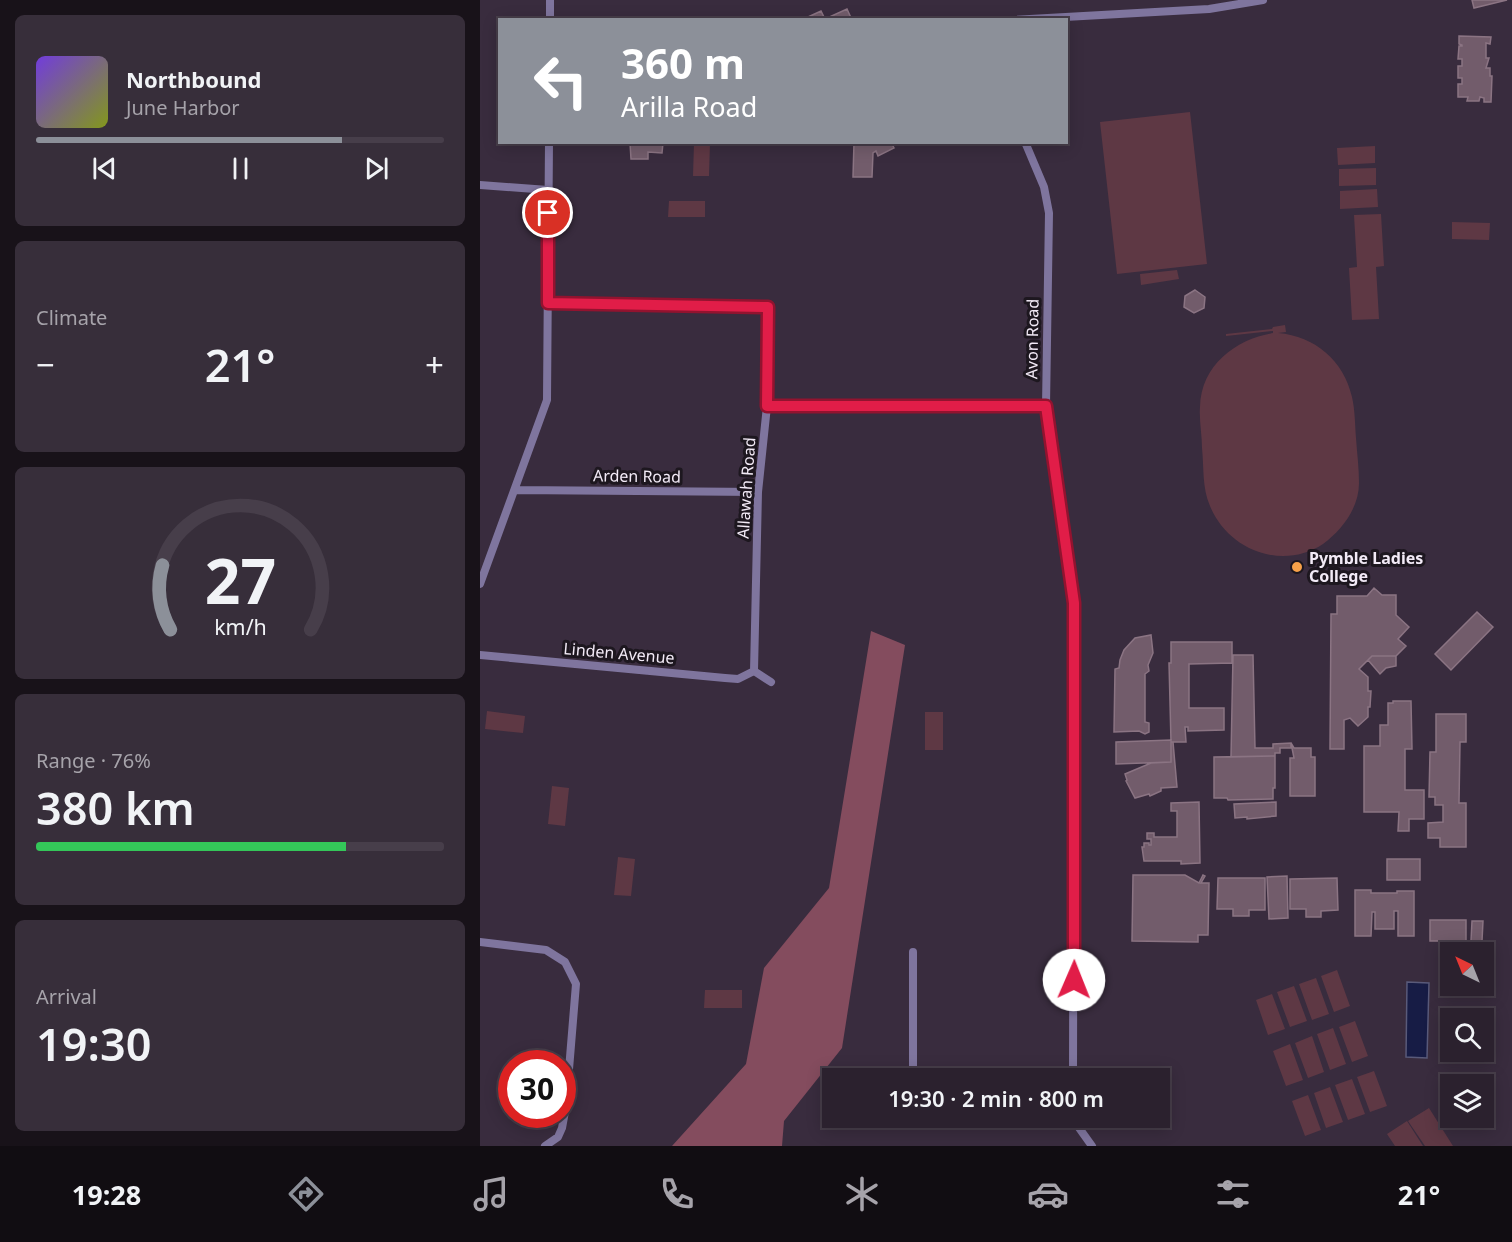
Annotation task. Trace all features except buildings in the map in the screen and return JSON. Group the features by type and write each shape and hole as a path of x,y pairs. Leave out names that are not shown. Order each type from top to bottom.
{"street":[{"path":"550,0 550,18"},
{"path":"1048,18 1209,9 1263,0"},
{"path":"480,584 547,400 549,144"},
{"name":"Avon Road","path":"1026,144 1044,187 1049,213 1046,406 1074,603 1073,1068"},
{"path":"480,185 548,190"},
{"name":"Allawah Road","path":"548,303 768,307 767,406 758,492 754,671"},
{"path":"767,406 1046,406"},
{"name":"Arden Road","path":"516,490 758,492"},
{"name":"Linden Avenue","path":"480,655 738,679 754,671"},
{"path":"754,671 771,682"},
{"path":"480,942 546,950 565,962 576,984 566,1106 562,1128 558,1137 545,1146"},
{"path":"913,952 913,1068"},
{"path":"1079,1128 1092,1146"}],"shaded area":[{"path":"1190,112 1207,264 1117,274 1100,122"},
{"path":"694,144 710,144 709,176 693,176"},
{"path":"1375,146 1375,163 1338,165 1337,148"},
{"path":"1376,168 1376,185 1339,186 1339,169"},
{"path":"1377,189 1378,207 1340,209 1340,191"},
{"path":"669,201 705,201 705,217 668,217"},
{"path":"1381,214 1384,266 1376,267 1379,319 1352,320 1349,268 1357,267 1354,215"},
{"path":"1452,222 1490,223 1489,240 1452,239"},
{"path":"1177,270 1179,279 1141,285 1140,274"},
{"path":"1285,325 1286,332 1278,333 1304,339 1316,345 1335,362 1348,384 1354,407 1359,477 1353,510 1337,532 1323,544 1307,552 1291,556 1258,552 1229,534 1218,521 1206,492 1200,417 1202,392 1214,367 1223,356 1246,341 1273,333 1273,331 1226,336 1226,334 1272,329"},
{"path":"871,631 905,645 842,1048 826,1068 822,1068 822,1073 784,1121 782,1146 672,1146 746,1064 764,968 829,888"},
{"path":"487,711 525,716 523,733 485,729"},
{"path":"925,712 943,712 943,750 925,750"},
{"path":"552,786 569,788 565,826 548,824"},
{"path":"618,857 635,859 631,896 614,895"},
{"path":"1337,970 1350,1006 1334,1012 1321,976"},
{"path":"1316,978 1329,1014 1312,1020 1299,984"},
{"path":"1407,982 1429,983 1427,1058 1406,1057"},
{"path":"1294,986 1307,1021 1290,1027 1277,992"},
{"path":"705,990 742,990 742,1008 704,1008"},
{"path":"1272,994 1285,1029 1268,1035 1256,1000"},
{"path":"1355,1021 1368,1056 1352,1062 1339,1027"},
{"path":"1333,1028 1346,1064 1330,1070 1317,1034"},
{"path":"1312,1036 1324,1072 1308,1078 1295,1043"},
{"path":"1290,1044 1303,1080 1286,1086 1273,1051"},
{"path":"1374,1071 1387,1106 1370,1112 1357,1077"},
{"path":"1352,1079 1365,1114 1348,1120 1335,1085"},
{"path":"1330,1087 1343,1122 1326,1128 1314,1093"},
{"path":"1308,1095 1321,1130 1305,1136 1292,1101"},
{"path":"1429,1108 1453,1146 1425,1146 1408,1121"},
{"path":"1407,1121 1423,1146 1395,1146 1387,1134"}],"place":[{"name":"Pymble Ladies College","path":"1297,567"}],"route":[{"path":"548,213 548,303 768,307 767,406 1046,406 1074,603 1074,980"}]}
